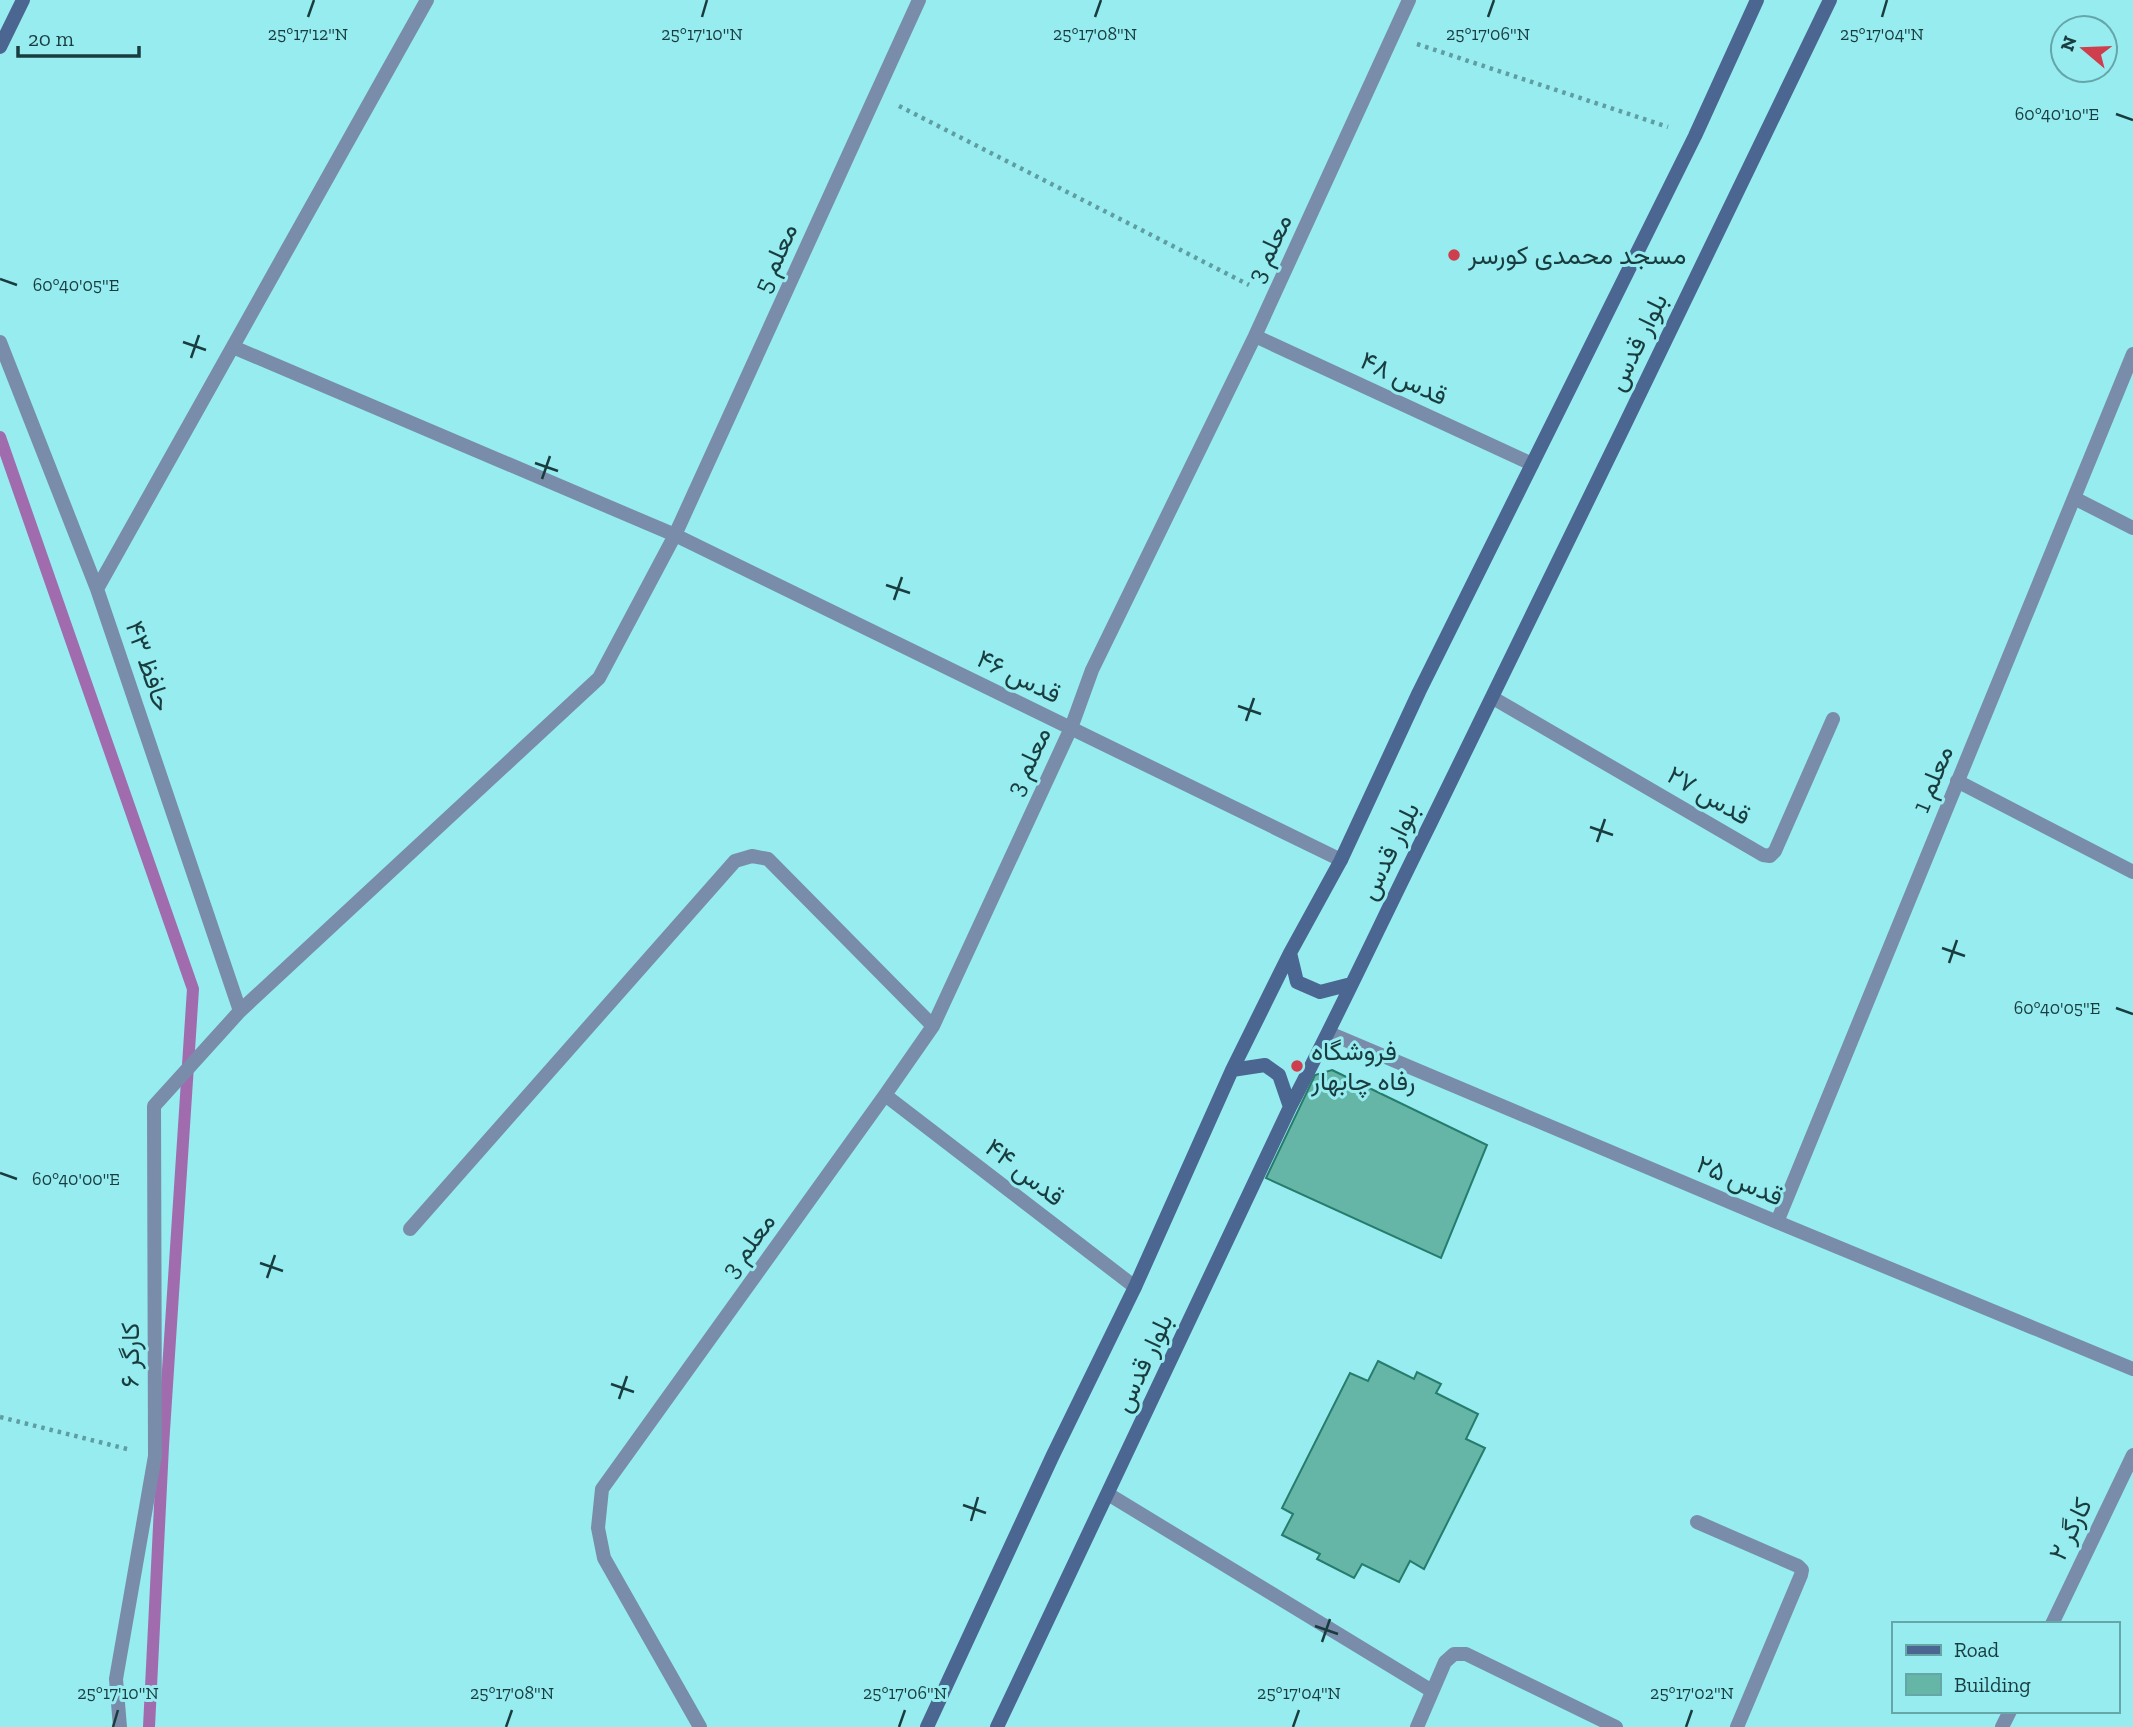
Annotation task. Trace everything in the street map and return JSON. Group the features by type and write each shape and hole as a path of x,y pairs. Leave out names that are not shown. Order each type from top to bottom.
{"main road":[{"path":"0,47 23,0"},
{"name":"بلوار قدس","path":"927,1727 1053,1455 1135,1287 1233,1070 1290,953 1341,860 1419,692 1695,136 1756,0"},
{"name":"بلوار قدس","path":"997,1727 1290,1107 1493,698 1830,0"},
{"path":"1290,953 1297,982 1320,992 1351,984"},
{"path":"1233,1070 1265,1065 1279,1075 1290,1107"}],"street":[{"path":"97,589 427,0"},
{"name":"معلم 5","path":"240,1011 599,678 675,535 919,0"},
{"name":"معلم 3","path":"700,1727 604,1558 598,1528 602,1489 933,1026 1071,728 1092,670 1255,337 1409,0"},
{"name":"قدس ۴۸","path":"1255,337 1532,464"},
{"name":"حافظ ۴۳","path":"0,342 97,589 240,1011"},
{"name":"قدس ۴۶","path":"233,347 675,535 1341,860"},
{"name":"معلم 1","path":"1777,1222 2133,354"},
{"path":"2074,498 2133,528"},
{"name":"قدس ۲۷","path":"1493,698 1763,855 1770,856 1775,851 1833,719"},
{"path":"1957,781 2133,872"},
{"path":"410,1229 735,861 752,856 768,859 933,1026"},
{"name":"کارگر ۶","path":"120,1727 116,1679 155,1456 155,1106 240,1011"},
{"name":"قدس ۲۵","path":"1329,1033 2133,1369"},
{"name":"قدس ۴۴","path":"886,1095 1135,1287"},
{"name":"کارگر ۲","path":"2053,1622 2133,1455"},
{"path":"1108,1494 1432,1691"},
{"path":"1697,1522 1802,1570 1737,1727"},
{"path":"1417,1727 1445,1662 1454,1654 1466,1654 1616,1727"}],"path":[{"path":"1393,36 1695,136"},
{"path":"876,94 1273,297"},
{"path":"0,1418 155,1456"}],"building":[{"path":"1332,1070 1487,1145 1441,1258 1266,1178 1315,1075"},
{"path":"1378,1361 1414,1379 1417,1372 1441,1384 1436,1393 1478,1414 1466,1439 1485,1448 1424,1569 1410,1561 1399,1582 1362,1564 1354,1578 1317,1559 1320,1554 1282,1535 1293,1514 1282,1508 1350,1373 1368,1381"}],"waterway":[{"path":"0,437 193,989 163,1446 149,1727"}],"place":[{"name":"مسجد محمدی کورسر","path":"1454,255"},
{"name":"فروشگاه رفاه چابهار","path":"1297,1066"}]}
